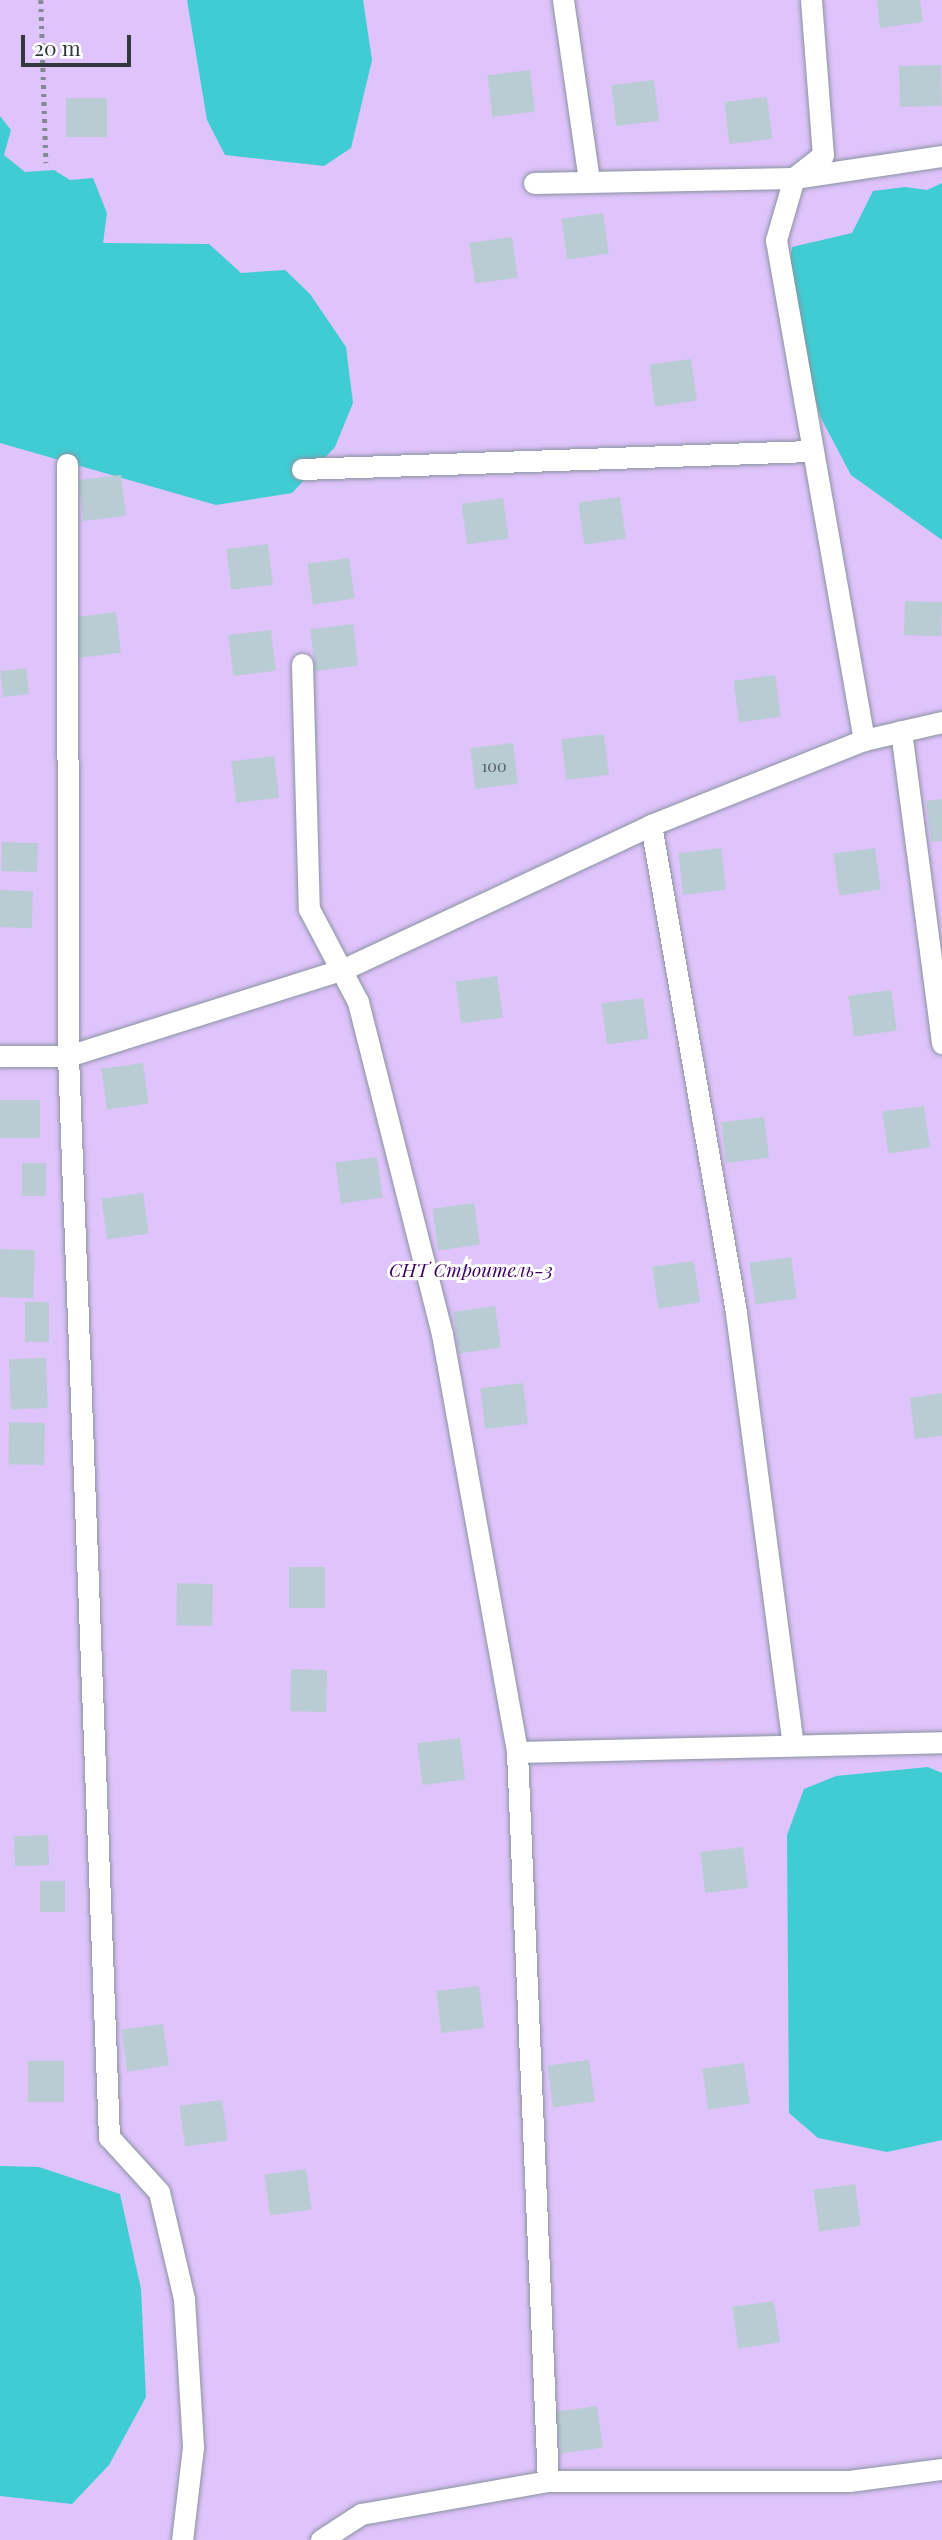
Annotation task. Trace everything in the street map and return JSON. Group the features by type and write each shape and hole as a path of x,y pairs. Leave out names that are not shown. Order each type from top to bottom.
{"lane":[{"path":"563,0 589,181"},
{"path":"811,0 823,155 794,178 776,240 811,451 864,740"},
{"path":"534,183 794,178 942,156"},
{"path":"302,469 811,451"},
{"path":"67,464 68,1056 109,2137 159,2192 184,2299 193,2447 182,2540"},
{"path":"302,664 309,909 344,969 358,1002 442,1334 517,1752 548,2481"},
{"path":"0,1056 68,1056 344,969 651,825 864,740 942,722"},
{"path":"901,731 942,1043"},
{"path":"651,825 736,1313 793,1745"},
{"path":"517,1752 942,1742"},
{"path":"321,2540 361,2514 548,2481 849,2481 942,2469"}],"path":[{"path":"41,0 46,163"}],"green space":[{"name":"СНТ Строитель-3","path":"0,0 942,0 942,2540 0,2540"}],"water":[{"path":"187,0 363,0 372,60 351,148 324,166 225,155 207,120"},
{"path":"0,116 11,130 4,155 25,172 54,170 70,180 93,178 107,213 103,243 209,244 241,273 285,270 310,294 346,347 353,403 335,447 292,493 216,505 0,443"},
{"path":"942,183 942,540 851,475 821,418 794,327 789,267 792,247 852,233 873,191 905,187 927,190"},
{"path":"928,1767 942,1773 942,2140 887,2152 818,2138 789,2113 787,1835 804,1789 836,1776"},
{"path":"0,2166 39,2167 120,2194 141,2289 146,2397 109,2465 72,2504 0,2496"}],"building":[{"path":"877,0 920,0 923,22 880,28"},
{"path":"941,65 942,106 900,107 899,66"},
{"path":"530,70 535,112 492,117 487,75"},
{"path":"654,80 659,121 616,126 611,85"},
{"path":"767,97 772,139 729,144 724,102"},
{"path":"66,98 107,98 107,137 66,137"},
{"path":"603,213 609,254 567,259 561,219"},
{"path":"512,237 518,278 475,284 469,243"},
{"path":"691,359 697,401 655,406 649,365"},
{"path":"121,475 126,516 83,521 78,480"},
{"path":"620,497 626,539 584,544 578,503"},
{"path":"503,498 509,539 467,544 461,504"},
{"path":"268,544 273,585 231,590 226,549"},
{"path":"349,558 355,599 313,604 307,564"},
{"path":"905,601 942,602 941,636 904,635"},
{"path":"116,612 121,653 78,658 73,617"},
{"path":"353,624 358,666 315,671 310,629"},
{"path":"271,630 276,671 233,676 228,635"},
{"path":"26,668 29,694 3,697 0,671"},
{"path":"775,675 781,717 739,722 733,681"},
{"path":"604,734 609,775 566,780 561,739"},
{"path":"513,743 518,784 475,789 470,748"},
{"path":"274,756 279,798 236,803 231,761"},
{"path":"942,799 942,841 931,842 926,801"},
{"path":"2,842 38,843 37,872 1,871"},
{"path":"721,848 726,890 683,895 678,853"},
{"path":"875,848 881,890 839,895 833,854"},
{"path":"0,890 33,891 32,928 0,927"},
{"path":"497,976 503,1018 461,1023 455,982"},
{"path":"891,990 897,1031 854,1037 848,996"},
{"path":"643,998 649,1039 607,1044 601,1004"},
{"path":"143,1063 149,1104 107,1109 101,1069"},
{"path":"0,1100 40,1100 40,1138 0,1138"},
{"path":"924,1106 930,1148 888,1153 882,1112"},
{"path":"764,1117 769,1158 726,1163 721,1122"},
{"path":"377,1157 383,1198 341,1203 335,1163"},
{"path":"22,1163 46,1163 46,1196 22,1196"},
{"path":"143,1193 149,1234 107,1239 101,1199"},
{"path":"474,1203 480,1245 438,1250 432,1209"},
{"path":"0,1249 35,1250 33,1298 0,1297"},
{"path":"791,1257 797,1299 755,1304 749,1263"},
{"path":"694,1261 700,1303 658,1308 652,1267"},
{"path":"25,1302 49,1302 49,1342 25,1342"},
{"path":"495,1306 501,1348 459,1353 453,1312"},
{"path":"46,1358 48,1408 11,1409 9,1359"},
{"path":"523,1383 528,1424 485,1429 480,1388"},
{"path":"942,1393 942,1436 915,1439 910,1398"},
{"path":"9,1422 45,1423 44,1465 8,1464"},
{"path":"289,1567 325,1567 325,1608 289,1608"},
{"path":"177,1583 213,1584 212,1626 176,1625"},
{"path":"291,1669 327,1670 326,1712 290,1711"},
{"path":"460,1738 465,1780 422,1785 417,1743"},
{"path":"48,1835 49,1865 15,1866 14,1836"},
{"path":"743,1847 748,1888 705,1893 700,1852"},
{"path":"40,1881 65,1881 65,1912 40,1912"},
{"path":"479,1986 484,2028 441,2033 436,1991"},
{"path":"163,2024 169,2066 127,2071 121,2030"},
{"path":"589,2060 595,2102 553,2107 547,2066"},
{"path":"28,2061 64,2061 64,2102 28,2102"},
{"path":"744,2063 750,2104 708,2109 702,2069"},
{"path":"222,2100 228,2141 185,2147 179,2106"},
{"path":"306,2169 312,2210 270,2215 264,2175"},
{"path":"855,2184 861,2226 819,2231 813,2190"},
{"path":"774,2301 780,2343 738,2348 732,2307"},
{"path":"597,2406 603,2448 561,2453 555,2412"}]}
